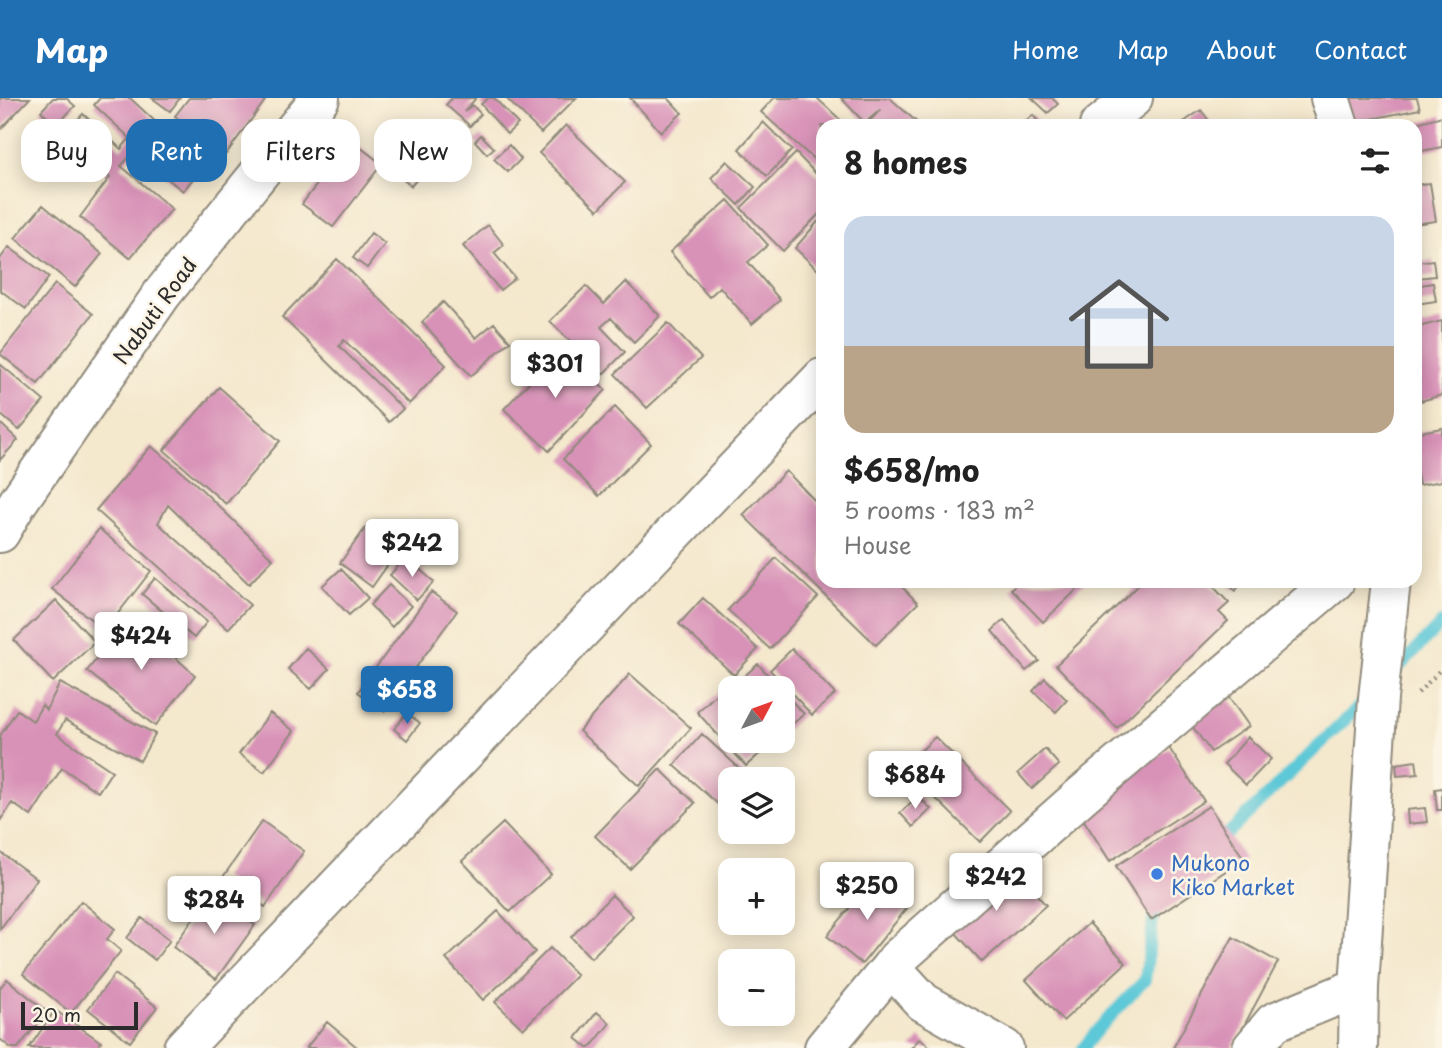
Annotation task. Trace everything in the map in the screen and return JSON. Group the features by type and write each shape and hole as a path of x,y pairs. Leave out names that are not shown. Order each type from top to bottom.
{"street":[{"name":"Nabuti Road","path":"0,533 18,502 162,294 320,98"},
{"path":"1107,119 1133,98"},
{"path":"1330,98 1337,119"},
{"path":"183,1048 816,384"},
{"path":"824,1048 897,959 1081,796 1327,588"},
{"path":"1358,1048 1359,987 1378,698 1390,588"},
{"path":"891,967 923,1002 1004,1048"},
{"path":"1252,1048 1274,1022 1359,987"}],"building":[{"path":"0,98 30,98 0,130"},
{"path":"53,98 66,98 75,106 63,119 49,119 41,111"},
{"path":"100,98 130,98 153,119 126,119 126,134 94,105"},
{"path":"152,98 180,98 170,111"},
{"path":"189,98 267,98 252,119 241,119 241,134 227,153 227,119 179,119 175,116"},
{"path":"452,98 476,98 464,112 472,105 481,114 472,124 472,119 462,119 446,105"},
{"path":"488,98 494,98 518,124 507,134 481,104"},
{"path":"506,98 576,98 541,133"},
{"path":"630,98 668,98 682,113 661,132"},
{"path":"774,98 817,98 840,119 816,119 816,161 761,112"},
{"path":"841,98 890,98 913,119 872,119 881,109 870,119 861,119"},
{"path":"1032,98 1052,98 1058,104 1048,113"},
{"path":"1340,98 1417,98 1420,109 1371,119 1345,119"},
{"path":"1201,110 1208,119 1188,119"},
{"path":"1442,116 1442,147 1422,151 1422,121"},
{"path":"763,122 792,150 767,176 739,149"},
{"path":"566,125 625,182 598,210 539,153"},
{"path":"481,135 494,148 487,154 475,141"},
{"path":"112,141 121,149 126,143 126,161 121,166 126,170 126,182 140,182 172,209 130,258 80,217 106,182 112,182"},
{"path":"509,145 521,159 508,172 494,159"},
{"path":"360,147 374,158 374,174 333,227 302,204 319,182 360,182"},
{"path":"796,153 816,174 816,217 783,251 741,208"},
{"path":"727,161 755,187 739,205 711,178"},
{"path":"172,182 190,182 183,191"},
{"path":"1430,183 1436,221 1422,223 1422,184"},
{"path":"728,200 768,245 748,262 780,300 752,324 720,287 709,297 670,252"},
{"path":"43,205 102,254 75,287 15,238"},
{"path":"816,224 816,268 795,248"},
{"path":"488,225 504,245 494,253 515,278 500,290 463,246"},
{"path":"371,233 385,244 367,268 353,258"},
{"path":"9,247 49,277 26,309 0,290 0,259"},
{"path":"337,259 446,365 409,404 344,340 339,346 403,409 389,422 282,317"},
{"path":"1433,260 1435,276 1422,277 1422,261"},
{"path":"626,282 660,316 634,342 611,318 601,327 625,352 603,374 550,321 586,286 604,304"},
{"path":"1433,283 1436,301 1422,303 1422,285"},
{"path":"55,284 93,314 38,384 0,354"},
{"path":"443,302 476,338 494,323 510,341 471,376 422,322"},
{"path":"1442,321 1442,395 1422,401 1422,326"},
{"path":"668,323 701,358 647,408 615,374"},
{"path":"561,348 606,390 549,451 504,409"},
{"path":"0,364 44,401 19,430 0,414"},
{"path":"219,387 280,441 226,504 164,450"},
{"path":"615,407 651,444 599,496 563,459"},
{"path":"0,423 18,440 0,460"},
{"path":"1442,428 1442,481 1422,484 1422,432"},
{"path":"151,446 193,481 273,559 249,584 168,505 158,523 250,605 228,629 96,510"},
{"path":"786,471 816,502 816,586 743,515"},
{"path":"367,526 399,549 372,587 340,563"},
{"path":"99,529 151,571 105,630 52,589"},
{"path":"406,557 434,582 417,600 390,575"},
{"path":"776,558 818,597 770,649 728,610"},
{"path":"341,569 368,598 349,615 322,586"},
{"path":"155,578 207,622 194,638 142,594"},
{"path":"389,585 411,606 392,627 370,605"},
{"path":"818,588 903,588 918,603 876,645"},
{"path":"1012,588 1079,588 1043,622"},
{"path":"1136,588 1215,588 1229,603 1219,612 1228,621 1117,728 1056,665"},
{"path":"431,592 457,611 384,711 358,692"},
{"path":"703,598 758,649 734,675 679,624"},
{"path":"56,600 95,642 53,682 14,640"},
{"path":"130,617 195,675 155,726 87,671"},
{"path":"1004,620 1039,661 1026,671 992,631"},
{"path":"306,648 329,669 311,689 288,669"},
{"path":"792,649 835,694 812,715 795,697 795,676 776,676 770,670"},
{"path":"758,664 769,676 744,676"},
{"path":"630,674 691,728 639,786 579,731"},
{"path":"1045,678 1067,700 1056,712 1033,691"},
{"path":"60,683 155,734 140,761 65,720 57,734 112,771 98,792 62,768 31,816 12,803 0,821 0,736 17,710 33,721 42,705 46,710"},
{"path":"1222,688 1249,726 1211,752 1184,715"},
{"path":"718,693 718,735 697,712"},
{"path":"795,705 804,714 795,722"},
{"path":"270,713 294,731 264,772 239,754"},
{"path":"407,713 420,723 407,740 394,729"},
{"path":"702,734 718,749 718,753 723,753 738,767 718,767 718,804 674,765"},
{"path":"935,737 1010,811 980,842 904,767"},
{"path":"1248,737 1271,759 1246,785 1224,764"},
{"path":"1169,748 1204,801 1110,861 1076,808"},
{"path":"1045,749 1059,765 1032,789 1018,773"},
{"path":"734,753 760,753 746,766"},
{"path":"1416,761 1418,774 1397,776 1396,764"},
{"path":"660,769 695,803 630,869 595,836"},
{"path":"1442,788 1442,810 1437,810 1435,789"},
{"path":"918,796 931,809 913,827 900,813"},
{"path":"1209,806 1244,859 1151,920 1116,866"},
{"path":"1425,808 1427,822 1408,824 1407,810"},
{"path":"262,821 304,851 265,907 223,877"},
{"path":"503,823 551,874 510,912 462,861"},
{"path":"0,852 37,879 0,929"},
{"path":"1009,865 1046,905 982,962 946,922"},
{"path":"873,879 908,907 862,964 827,936"},
{"path":"211,894 255,925 216,979 173,947"},
{"path":"612,895 633,916 591,958 571,937"},
{"path":"81,901 115,929 107,939 121,951 71,1013 23,974"},
{"path":"498,911 535,952 483,1000 446,959"},
{"path":"142,918 170,940 155,960 127,938"},
{"path":"1089,923 1126,963 1063,1021 1026,980"},
{"path":"1233,937 1278,962 1232,1048 1173,1048"},
{"path":"550,948 577,975 523,1029 495,1002"},
{"path":"115,974 157,1007 130,1042 88,1009"},
{"path":"7,979 47,1012 18,1048 11,1048 0,1039 0,988"},
{"path":"55,1010 101,1042 97,1048 29,1048"},
{"path":"597,1012 610,1023 588,1048 576,1038"},
{"path":"327,1022 358,1048 306,1048"},
{"path":"920,1038 931,1048 911,1048"}],"waterway":[{"path":"1391,675 1442,623"},
{"path":"1215,846 1368,698"},
{"path":"1083,1048 1145,980 1155,905"}],"place":[{"name":"Mukono Kiko Market","path":"1157,874"}]}
